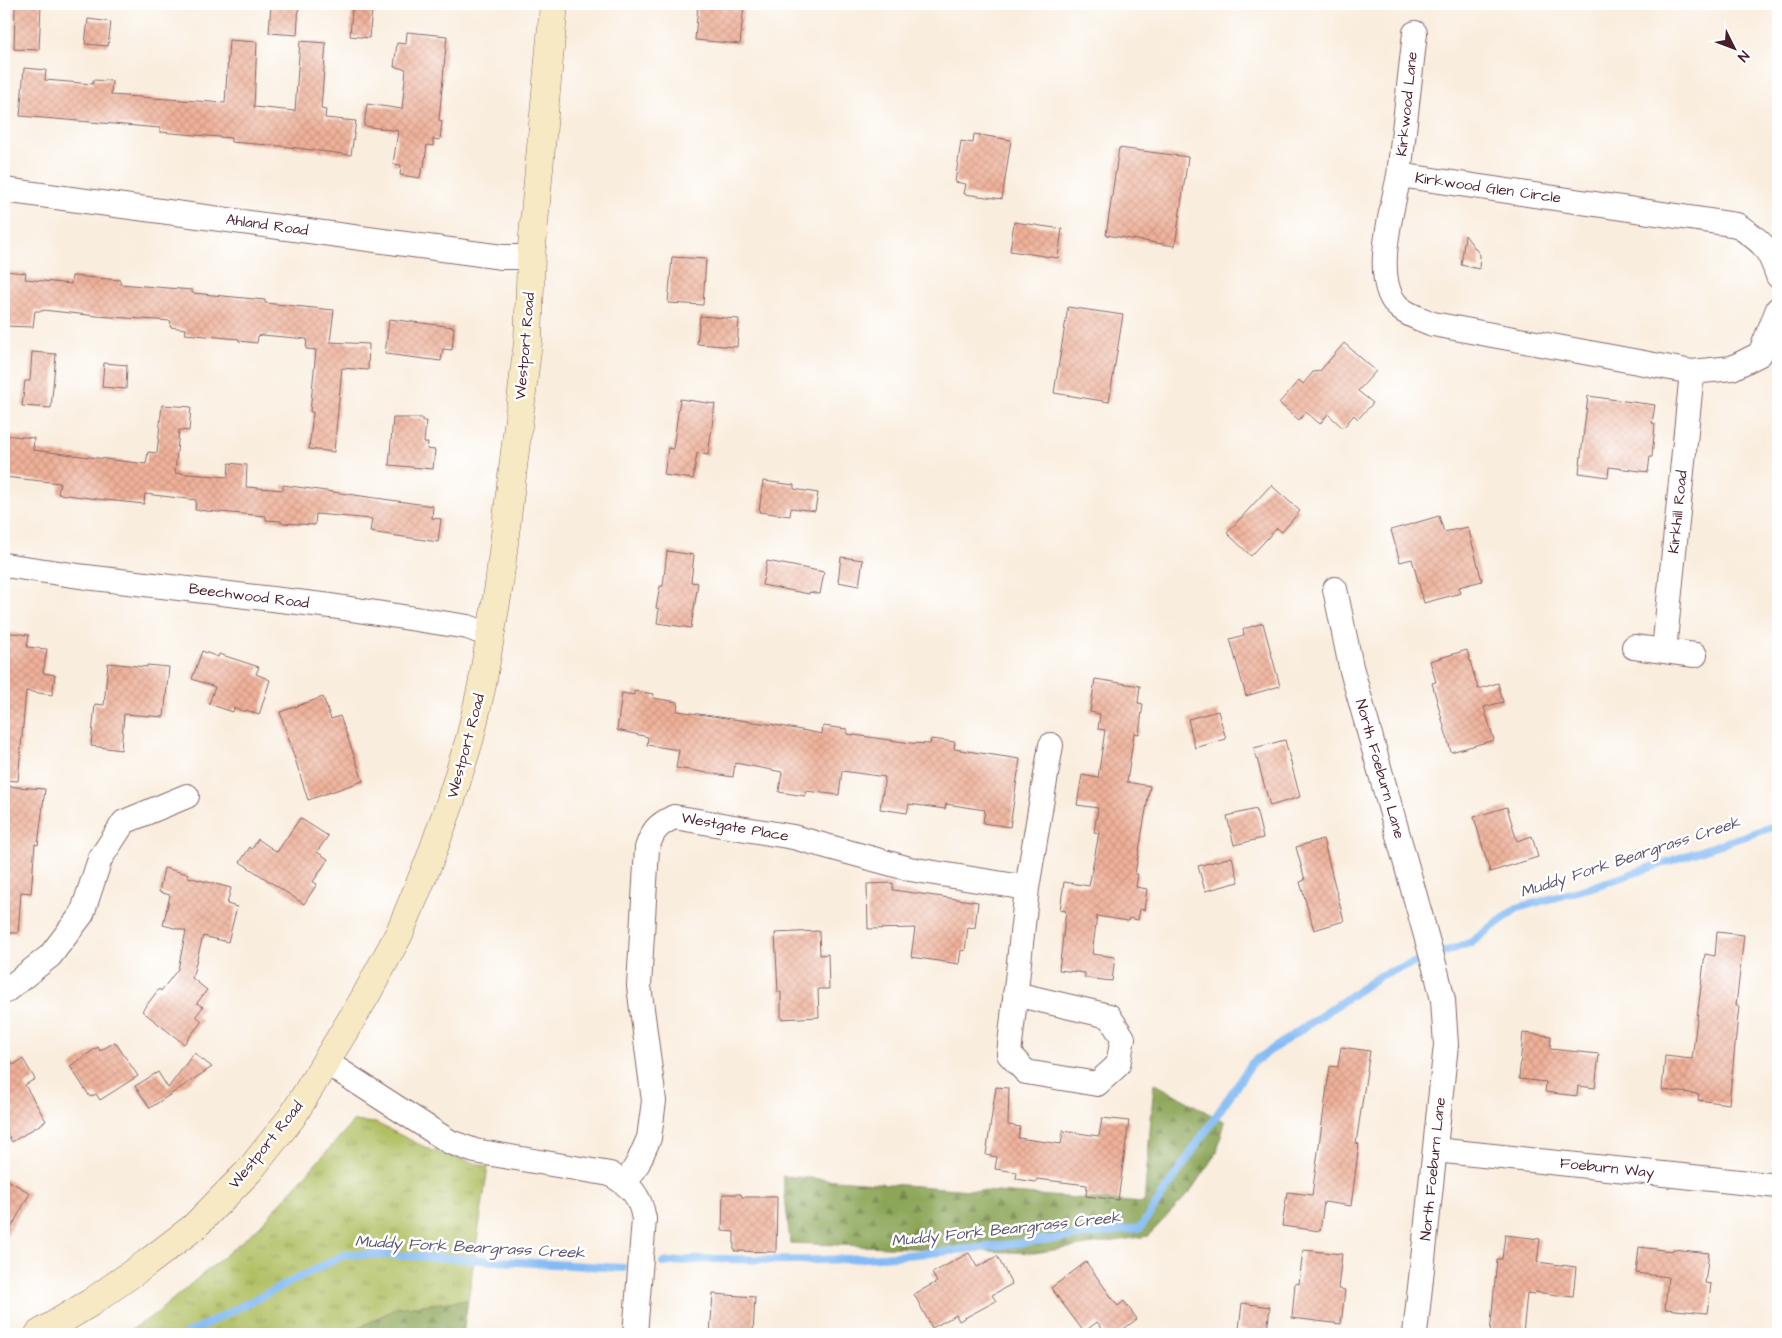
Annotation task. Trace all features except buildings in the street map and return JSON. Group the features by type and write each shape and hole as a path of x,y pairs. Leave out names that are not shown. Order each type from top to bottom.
{"main road":[{"name":"Westport Road","path":"39,1334 90,1303 194,1227 248,1171 292,1117 366,997 398,934 430,859 470,738 491,636 499,585 528,342 532,258 554,4"}],"street":[{"name":"Kirkwood Lane","path":"1399,175 1415,33"},
{"name":"Kirkwood Glen Circle","path":"1778,276 1773,259 1761,242 1737,225 1399,175 1384,252 1385,275 1390,294 1400,309 1433,324 1692,372 1732,368 1760,354 1778,309"},
{"name":"Ahland Road","path":"4,190 502,257 532,258"},
{"name":"Kirkhill Road","path":"1664,651 1692,372"},
{"name":"Beechwood Road","path":"4,565 86,577 331,606 468,627 491,636"},
{"name":"North Foeburn Lane","path":"1335,589 1351,667 1443,1000 1446,1045 1415,1334"},
{"path":"1634,647 1695,655"},
{"path":"1015,994 1109,1016 1123,1038 1118,1065 1097,1084 1026,1072 1009,1054 1015,994 1027,888 1051,745"},
{"path":"4,992 50,956 82,914 100,859 124,822 187,796"},
{"name":"Westgate Place","path":"626,1183 638,1163 649,1138 654,1101 639,986 647,848 652,834 660,823 674,817 793,837 910,869 1027,888"},
{"path":"326,1062 450,1142 475,1152 610,1174 626,1183 637,1196 642,1206 644,1219 636,1334"},
{"name":"Foeburn Way","path":"1435,1150 1778,1186"}],"green space":[{"path":"1154,1083 1225,1122 1217,1152 1189,1193 1148,1236 1034,1253 790,1243 783,1176 1144,1203"},
{"path":"354,1121 376,1123 433,1151 488,1167 468,1300 397,1308 348,1334 124,1334 153,1316 260,1226"},
{"path":"468,1300 463,1334 348,1334 397,1308"}],"waterway":[{"name":"Muddy Fork Beargrass Creek","path":"663,1263 702,1259 818,1260 899,1256 1140,1228 1252,1063 1381,975 1472,942 1517,908 1592,887 1778,825"},
{"name":"Muddy Fork Beargrass Creek","path":"186,1334 346,1254 623,1268"}]}
